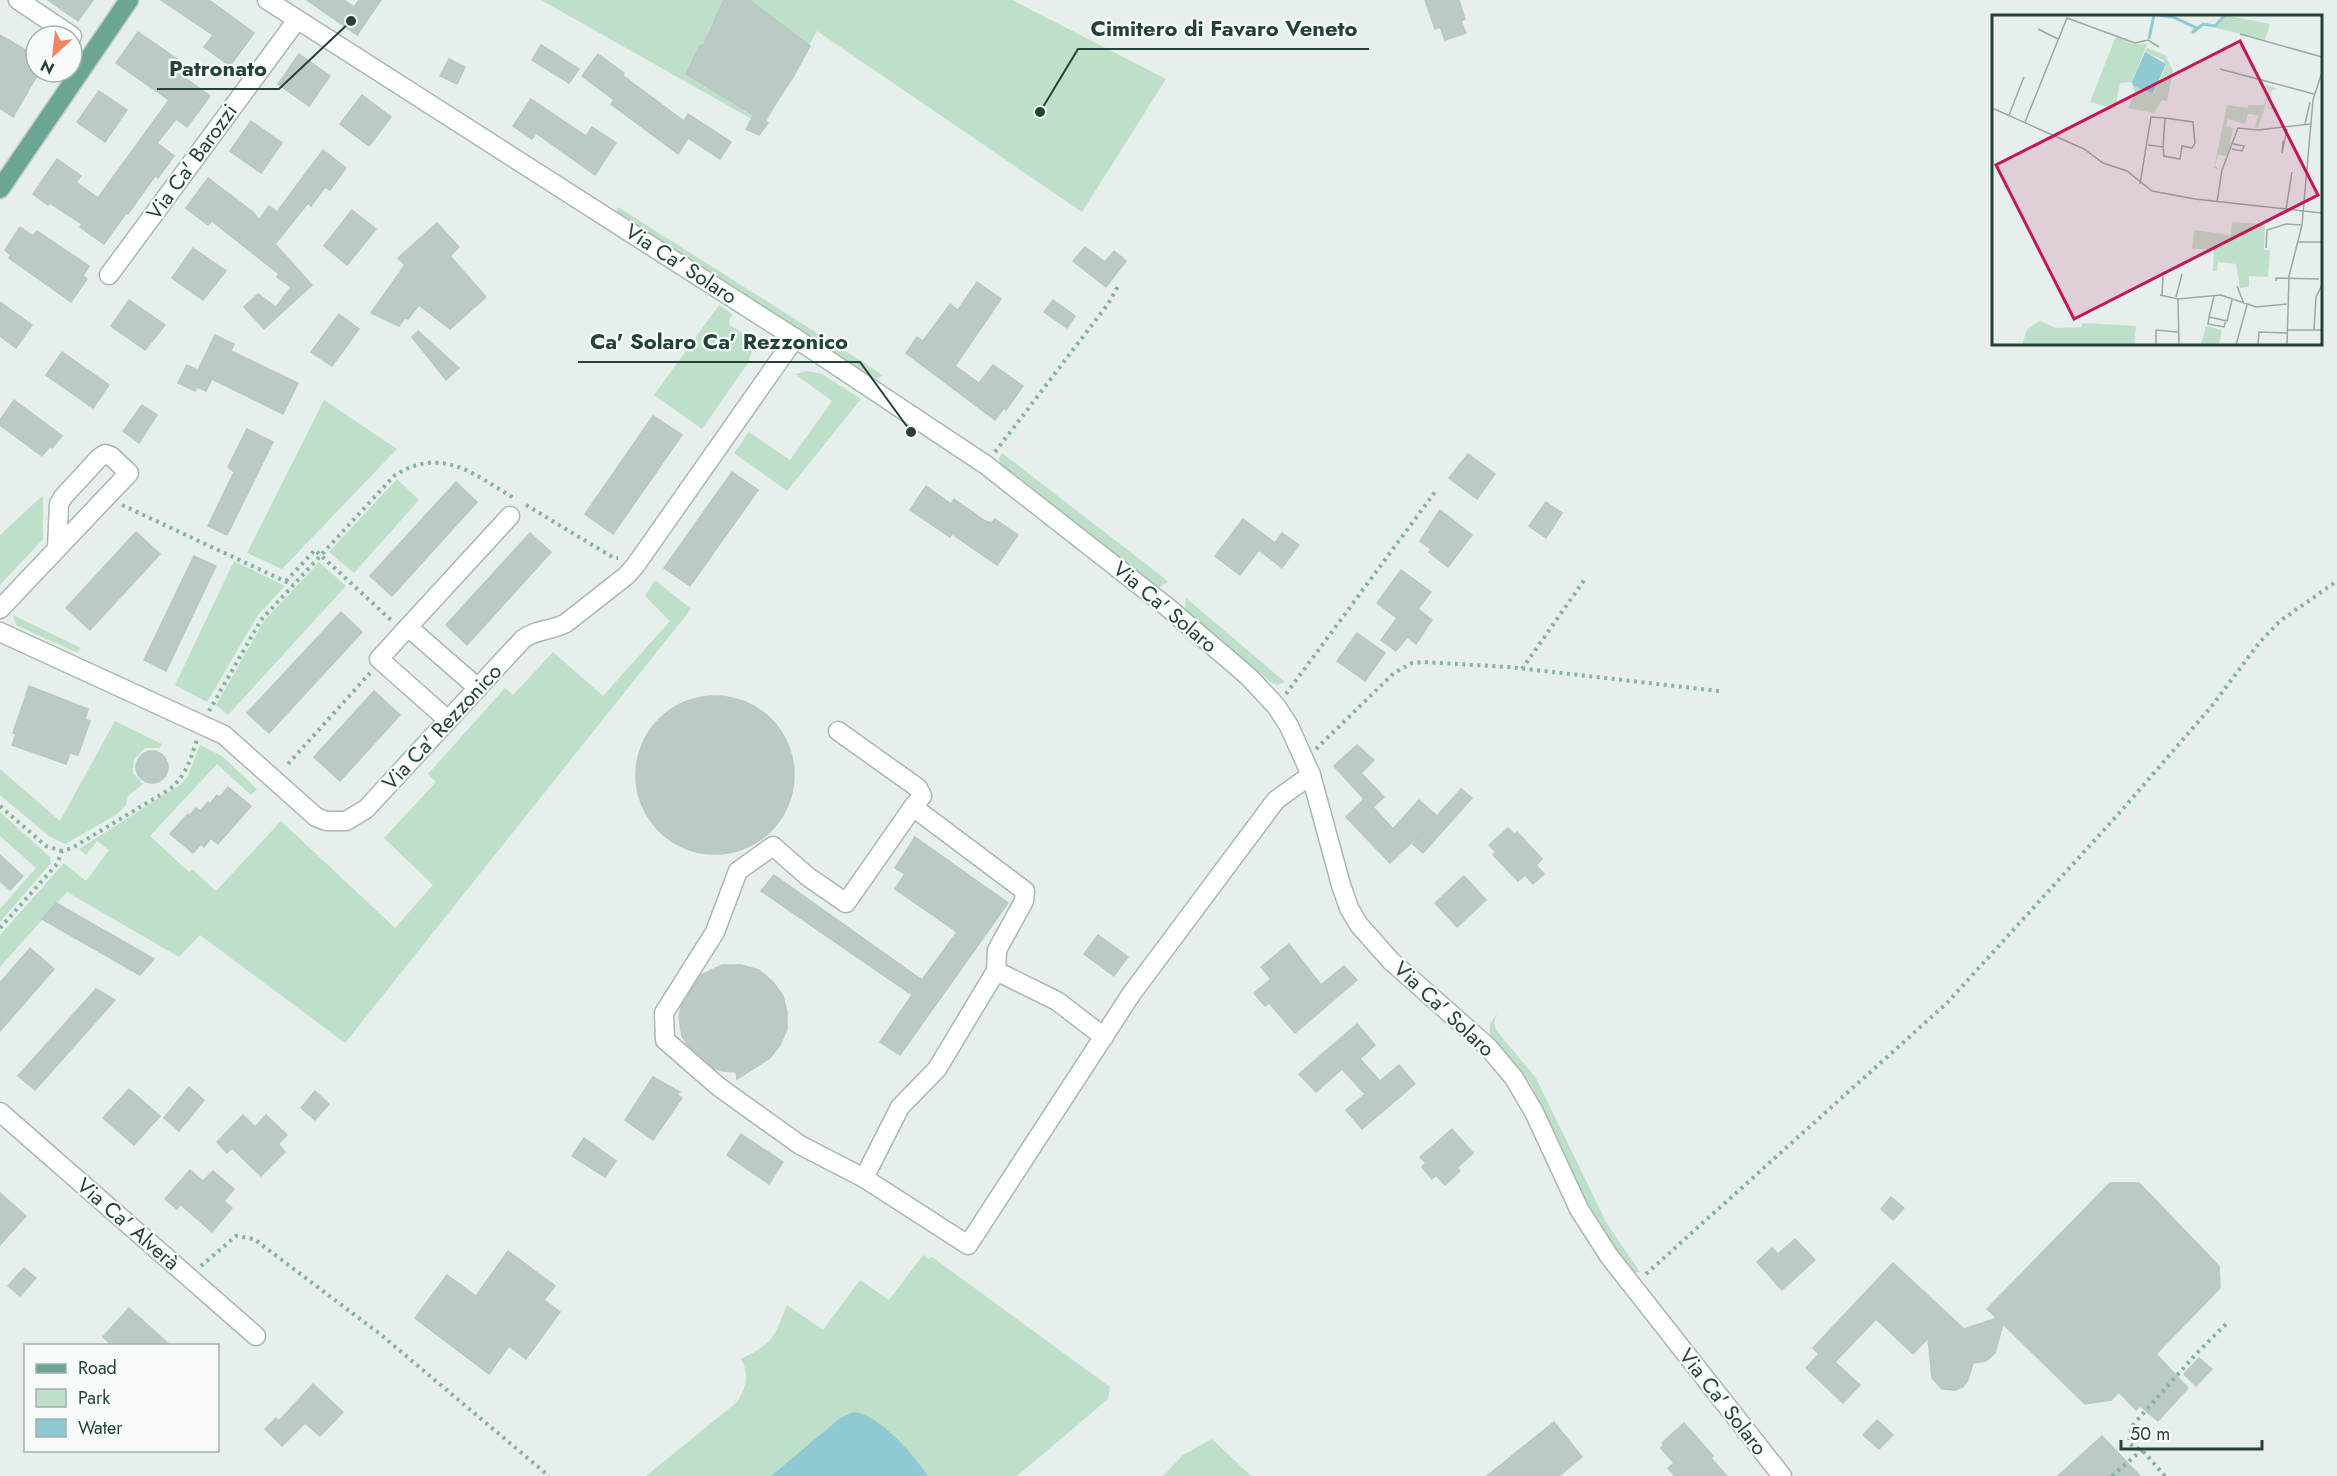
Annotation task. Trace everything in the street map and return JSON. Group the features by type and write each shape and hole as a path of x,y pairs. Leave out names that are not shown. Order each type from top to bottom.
{"main road":[{"path":"0,189 129,0"}],"street":[{"path":"18,0 54,24"},
{"name":"Via Ca' Solaro","path":"267,0 795,338 986,465 1166,606 1249,677 1276,706 1289,726 1307,767 1349,908 1359,925 1391,961 1488,1047 1514,1078 1534,1112 1579,1209 1604,1249 1782,1476"},
{"name":"Via Ca' Barozzi","path":"109,274 297,20"},
{"path":"84,44 94,51"},
{"name":"Via Ca' Rezzonico","path":"0,632 203,725 232,741 307,811 326,821 346,821 366,809 523,639 538,631 556,629 566,623 626,576 795,338"},
{"path":"0,609 57,549 106,497 129,473 111,456 105,454 63,497 59,504 57,549"},
{"path":"448,720 379,659 401,624 510,516"},
{"path":"401,624 478,688"},
{"path":"838,731 918,788 922,796 846,903 807,876 773,846 738,871 715,932 664,1013 665,1040 719,1088 800,1145 864,1178 968,1245 1132,993 1276,800 1307,767"},
{"path":"864,1178 900,1107 937,1069 996,971 997,950 1024,901 1025,891 913,807"},
{"path":"996,971 1057,1001 1104,1037"},
{"name":"Via Ca' Alverà","path":"0,1112 256,1336"}],"path":[{"path":"986,465 1108,304 1118,286"},
{"path":"0,806 46,846 62,851 72,848 178,781 185,774 211,707 261,620 395,475 405,469 442,462 466,469 614,558 624,558"},
{"path":"1276,706 1435,492"},
{"path":"106,497 293,585"},
{"path":"286,581 315,550 401,624"},
{"path":"1522,669 1585,579"},
{"path":"1632,1287 1947,1003 2152,776 2211,707 2266,635 2280,621 2337,581"},
{"path":"288,764 381,662"},
{"path":"1307,767 1394,673 1412,663 1522,669 1719,691"},
{"path":"0,928 57,864 62,851"},
{"path":"211,1257 236,1236 254,1239 380,1334 549,1476"},
{"path":"2165,1476 2142,1450 2133,1447 2128,1442 2132,1426 2196,1354 2228,1322"},
{"path":"2112,1476 2142,1450"}],"green space":[{"path":"541,0 1012,0 1166,79 1082,212 817,31 764,126"},
{"path":"618,207 883,376 873,377 616,213"},
{"path":"719,305 732,314 730,325 747,336 753,348 748,363 702,429 654,395"},
{"path":"807,371 822,374 861,399 787,491 734,453 749,432 790,460 832,401 795,374"},
{"path":"324,400 397,449 282,569 247,553"},
{"path":"1002,453 1168,582 1158,588 1000,463 999,458"},
{"path":"397,479 419,500 354,573 329,552"},
{"path":"43,495 43,539 0,585 0,535"},
{"path":"234,561 285,586 258,615 207,702 175,685"},
{"path":"319,562 346,586 228,715 216,705 264,621"},
{"path":"655,580 691,609 345,1043 200,935 179,957 67,892 0,967 0,935 64,863 86,881 109,850 97,841 86,855 79,849 181,784 188,776 200,745 222,756 257,789 251,795 217,764 150,836 189,872 192,869 216,891 281,821 395,928 433,885 384,838 436,782 428,774 505,688 513,695 553,652 603,696 670,621 645,596"},
{"path":"1186,598 1285,682 1277,685 1269,681 1185,610"},
{"path":"13,615 81,648 78,652 73,651 16,625"},
{"path":"115,721 162,744 160,748 145,748 134,759 133,773 143,784 128,796 126,805 116,815 65,844 49,836 0,795 0,769 60,821"},
{"path":"0,812 50,857 51,863 0,922 0,909 36,868 0,836"},
{"path":"1497,1013 1494,1023 1496,1030 1536,1078 1607,1224 1640,1272 1634,1273 1616,1252 1586,1204 1530,1082 1490,1034 1490,1024"},
{"path":"923,1255 929,1259 932,1257 1110,1387 1108,1399 1017,1476 928,1476 887,1429 840,1418 771,1476 646,1476 737,1402 746,1381 741,1359 772,1338 787,1305 823,1330 860,1280 889,1300"},
{"path":"1212,1439 1251,1476 1163,1476 1183,1455"}],"water":[{"path":"854,1412 865,1415 886,1428 928,1476 771,1476 840,1418"}],"building":[{"path":"48,0 93,0 78,21"},
{"path":"161,0 209,0 254,33 230,66 204,47 213,35"},
{"path":"307,0 344,0 354,7 359,0 381,0 357,35"},
{"path":"724,0 749,0 810,46 764,121 768,123 759,135 746,129 754,115 686,74 700,45 703,46"},
{"path":"1425,0 1459,0 1465,19 1461,21 1466,33 1445,40 1440,27 1435,29"},
{"path":"138,32 180,61 174,70 210,96 187,127 176,119 157,143 174,156 158,178 155,176 104,244 80,227 82,224 33,194 57,159 81,176 76,182 98,198 169,100 116,63"},
{"path":"0,35 24,49 24,84 32,84 13,117 0,108"},
{"path":"541,45 579,69 569,83 532,60"},
{"path":"299,54 330,76 309,106 278,84"},
{"path":"598,54 624,73 622,75 684,121 688,114 731,142 720,159 688,138 678,154 611,104 614,100 582,76"},
{"path":"449,59 465,67 457,84 440,76"},
{"path":"99,91 127,110 105,142 77,122"},
{"path":"362,95 391,117 369,146 340,124"},
{"path":"531,99 586,136 592,127 616,143 595,175 536,133 532,139 513,126"},
{"path":"251,121 282,143 261,173 230,151"},
{"path":"323,150 346,168 330,190 325,187 311,206 308,203 275,244 312,285 264,329 244,307 258,294 276,307 291,287 277,277 279,274 212,221 208,225 186,208 208,178 253,212 259,220 269,206 277,212"},
{"path":"352,210 376,229 347,265 324,246"},
{"path":"437,223 459,247 450,256 486,297 450,329 419,305 399,326 371,313 405,265 398,258"},
{"path":"20,227 33,236 37,231 89,266 83,276 87,279 71,302 9,258 11,255 5,250"},
{"path":"1085,247 1105,262 1114,251 1126,261 1106,287 1073,261"},
{"path":"193,248 226,271 203,300 172,278"},
{"path":"977,282 1001,299 955,366 979,383 993,365 1023,386 1006,410 1004,408 995,420 906,353 917,337 923,341 950,304 958,310"},
{"path":"129,300 165,325 145,350 111,326"},
{"path":"1053,300 1075,316 1067,328 1044,312"},
{"path":"0,302 32,325 16,348 0,336"},
{"path":"339,314 359,329 332,366 311,352"},
{"path":"418,331 459,368 446,380 412,337"},
{"path":"215,335 234,344 231,351 298,383 283,414 212,379 206,391 197,387 195,391 178,383 187,365 198,370"},
{"path":"62,352 109,385 93,408 46,375"},
{"path":"14,400 62,436 42,456 0,425 0,420"},
{"path":"142,405 157,415 139,443 123,431"},
{"path":"653,416 682,435 613,534 585,514"},
{"path":"247,429 273,442 227,535 208,526 234,472 228,467"},
{"path":"1468,454 1495,474 1477,499 1449,478"},
{"path":"732,472 758,490 690,586 664,568"},
{"path":"456,482 477,502 392,596 370,576"},
{"path":"926,486 951,504 954,499 985,521 992,523 995,519 1018,535 997,565 952,534 950,537 910,510"},
{"path":"1546,502 1562,513 1546,538 1529,526"},
{"path":"1440,510 1472,535 1448,567 1429,552 1431,549 1420,541"},
{"path":"1243,519 1275,543 1282,533 1299,545 1282,568 1259,550 1240,575 1215,556"},
{"path":"136,532 160,554 90,630 66,608"},
{"path":"530,533 551,552 467,645 446,625"},
{"path":"194,556 216,566 166,671 144,660"},
{"path":"1401,570 1431,592 1418,609 1432,620 1416,644 1407,637 1396,651 1381,640 1397,618 1377,603"},
{"path":"341,612 362,632 269,733 247,713"},
{"path":"1357,633 1385,653 1365,681 1337,661"},
{"path":"29,686 88,709 85,719 90,721 78,755 70,753 66,764 12,745 16,734 13,733"},
{"path":"374,691 400,715 340,781 314,757"},
{"path":"715,696 730,697 745,702 759,709 771,719 781,731 788,745 793,760 793,790 788,805 781,819 771,831 759,841 745,848 730,853 715,854 700,853 685,848 671,841 659,831 649,819 642,805 637,790 636,775 637,760 642,745 649,731 659,719 671,709 685,702 700,697"},
{"path":"1357,745 1374,760 1361,773 1384,797 1373,807 1393,829 1419,800 1437,816 1461,789 1472,798 1423,853 1413,844 1428,827 1390,863 1346,817 1364,799 1334,766"},
{"path":"152,751 163,756 168,767 163,778 152,783 141,778 136,767 141,756"},
{"path":"228,787 251,806 218,844 211,838 204,847 201,844 193,853 170,834 188,814 189,816 196,808 200,811 217,795 220,797"},
{"path":"1508,828 1515,835 1517,832 1542,859 1536,865 1544,874 1533,884 1525,875 1518,881 1493,855 1496,852 1489,845"},
{"path":"915,837 1008,903 900,1055 880,1042 912,995 761,891 774,875 922,980 957,932 895,889 905,874 895,868"},
{"path":"0,855 23,876 10,890 0,881"},
{"path":"1464,876 1486,900 1457,927 1435,903"},
{"path":"56,903 154,959 140,975 42,919"},
{"path":"1098,935 1128,957 1114,976 1084,954"},
{"path":"1289,944 1321,985 1344,966 1357,980 1295,1033 1269,1003 1265,1006 1254,993 1271,979 1261,967"},
{"path":"30,948 54,969 0,1031 0,983"},
{"path":"722,965 741,965 759,970 773,982 783,996 787,1012 787,1029 780,1045 770,1058 737,1079 736,1072 714,1068 687,1044 682,1036 679,1018 681,1007 701,975"},
{"path":"96,989 115,1000 35,1090 18,1076"},
{"path":"1357,1024 1375,1045 1360,1059 1380,1081 1399,1065 1415,1084 1362,1129 1346,1110 1365,1094 1342,1069 1316,1092 1299,1074"},
{"path":"653,1077 680,1092 677,1094 682,1098 653,1140 625,1120"},
{"path":"189,1087 204,1100 179,1131 164,1118"},
{"path":"129,1089 160,1116 134,1145 103,1118"},
{"path":"315,1091 329,1104 315,1120 301,1108"},
{"path":"243,1115 255,1127 266,1115 287,1135 278,1144 285,1152 261,1176 232,1148 227,1153 217,1142"},
{"path":"1452,1129 1473,1153 1457,1168 1460,1171 1445,1185 1436,1175 1432,1179 1422,1167 1426,1163 1420,1157"},
{"path":"741,1134 783,1162 769,1184 727,1155"},
{"path":"584,1138 616,1161 605,1177 572,1156"},
{"path":"190,1170 203,1181 213,1171 234,1189 224,1201 232,1208 212,1232 180,1204 177,1209 165,1199"},
{"path":"2110,1183 2139,1183 2219,1266 2220,1288 2156,1354 2188,1388 2158,1421 2140,1406 2136,1410 2119,1392 2111,1400 2085,1404 2003,1324 1995,1353 1986,1361 1973,1363 1968,1380 1963,1387 1955,1390 1942,1389 1932,1378 1928,1338 1913,1354 1876,1319 1835,1362 1860,1385 1843,1403 1806,1368 1819,1354 1813,1348 1893,1263 1964,1329 1997,1318 1987,1309"},
{"path":"0,1193 26,1216 0,1245"},
{"path":"1891,1197 1904,1208 1893,1220 1881,1209"},
{"path":"1795,1239 1815,1260 1782,1290 1757,1262 1772,1248 1778,1254"},
{"path":"508,1251 555,1286 544,1300 560,1312 526,1359 509,1346 489,1374 415,1318 447,1275 476,1296"},
{"path":"24,1268 36,1278 20,1296 8,1286"},
{"path":"129,1308 169,1344 111,1344 103,1337"},
{"path":"2199,1358 2212,1369 2196,1386 2184,1374"},
{"path":"313,1384 343,1412 320,1436 305,1423 282,1446 265,1429 276,1418 279,1421"},
{"path":"1877,1420 1893,1435 1879,1449 1863,1435"},
{"path":"1554,1422 1582,1457 1559,1476 1487,1476"},
{"path":"1684,1423 1727,1476 1675,1476 1668,1468 1674,1463 1661,1448 1664,1445 1662,1443"},
{"path":"2102,1436 2140,1476 2058,1476"}],"place":[{"name":"Patronato","path":"351,21"},
{"name":"Cimitero di Favaro Veneto","path":"1040,112"},
{"name":"Ca' Solaro Ca' Rezzonico","path":"911,432"}]}
